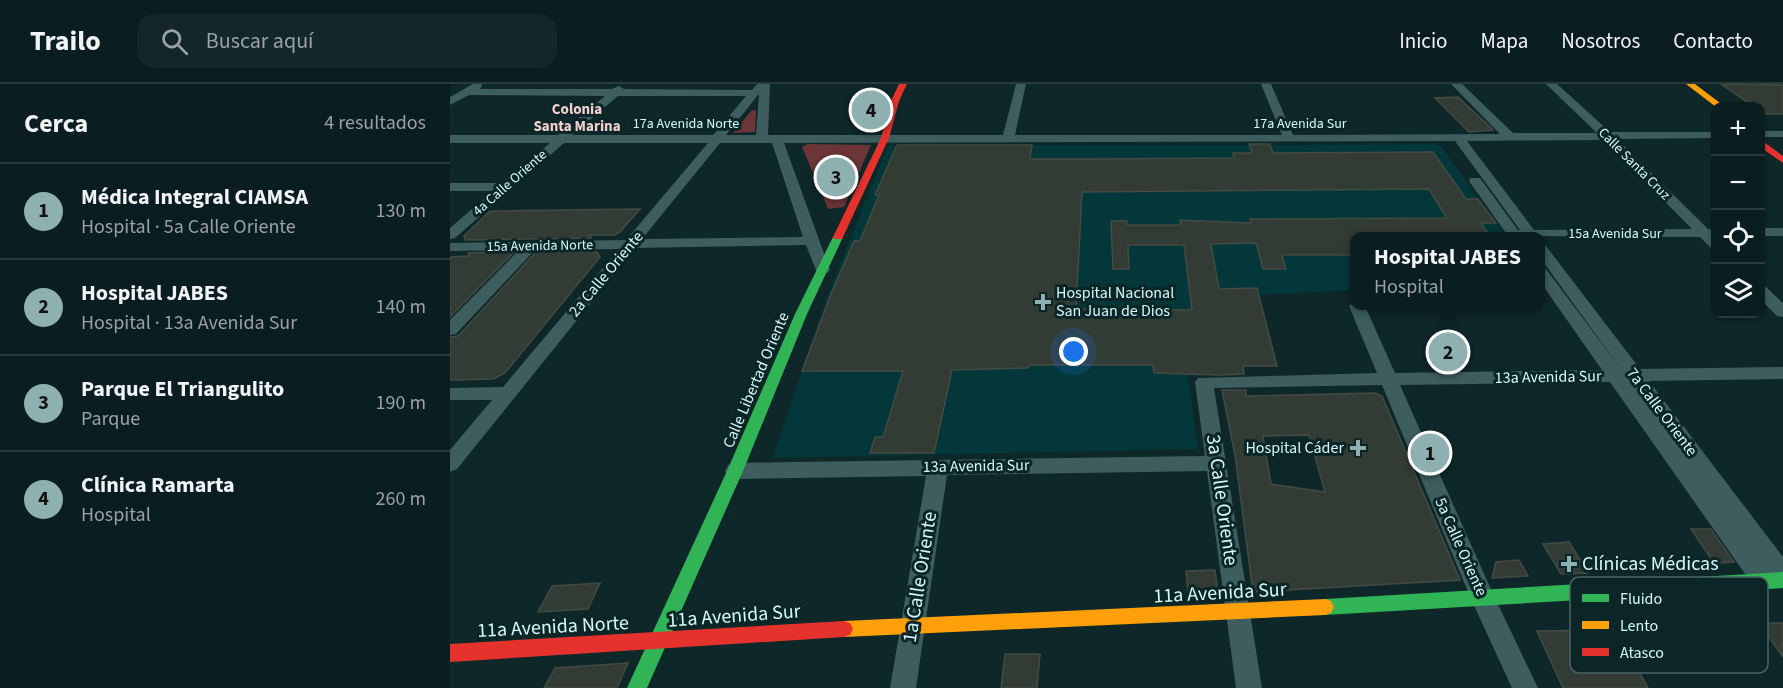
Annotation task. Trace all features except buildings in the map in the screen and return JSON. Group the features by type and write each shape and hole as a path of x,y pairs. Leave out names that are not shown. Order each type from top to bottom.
{"main road":[{"name":"Calle Libertad Oriente","path":"637,688 822,270 885,138 894,101 903,84"},
{"path":"1690,84 1715,102"},
{"path":"1765,137 1783,148"},
{"path":"1765,145 1783,160"},
{"name":"11a Avenida Sur","path":"1768,581 1783,580"},
{"name":"11a Avenida Sur","path":"659,640 912,625 1238,612 1570,593"},
{"name":"11a Avenida Norte","path":"450,653 659,640"}],"street":[{"path":"450,102 479,84"},
{"name":"4a Calle Oriente","path":"450,235 625,84"},
{"path":"1008,139 1021,84"},
{"path":"1266,84 1289,139"},
{"path":"1456,84 1510,137"},
{"name":"Calle Santa Cruz","path":"1551,84 1710,233"},
{"path":"466,92 615,93 760,87 762,139"},
{"name":"2a Calle Oriente","path":"450,464 506,393 760,87"},
{"path":"1765,135 1783,134"},
{"name":"17a Avenida Sur","path":"885,138 1289,139 1711,135"},
{"name":"17a Avenida Norte","path":"450,139 885,138"},
{"name":"7a Calle Oriente","path":"1445,138 1521,232"},
{"name":"7a Calle Oriente","path":"1459,138 1522,232"},
{"path":"777,139 822,270"},
{"path":"450,187 506,187"},
{"path":"1765,232 1783,232"},
{"name":"15a Avenida Sur","path":"1545,237 1710,233"},
{"name":"15a Avenida Norte","path":"450,247 811,241"},
{"path":"450,330 531,246"},
{"name":"7a Calle Oriente","path":"1545,262 1635,375 1783,575"},
{"name":"7a Calle Oriente","path":"1545,278 1759,577"},
{"path":"1765,294 1783,312"},
{"name":"5a Calle Oriente","path":"1359,310 1525,688"},
{"name":"13a Avenida Sur","path":"1204,382 1783,373"},
{"name":"3a Calle Oriente","path":"1204,382 1249,688"},
{"path":"450,394 506,393"},
{"name":"13a Avenida Sur","path":"735,471 1217,463"},
{"name":"1a Calle Oriente","path":"903,688 938,466"}],"shaded area":[{"path":"752,110 756,111 755,132 733,133"},
{"path":"808,144 871,145 844,207 828,209 802,147"},
{"name":"Hospital Nacional San Juan de Dios","path":"1435,144 1441,146 1502,232 1350,232 1350,290 1259,295 1277,366 1223,367 1224,375 1188,375 1198,449 772,458 829,292 888,145 1252,145 1263,150 1274,145"}],"traffic: fast":[{"path":"637,688 735,471 801,314 838,237"},
{"path":"1768,581 1783,580"},
{"path":"1325,607 1570,593"}],"traffic: slow":[{"path":"1690,84 1715,102"},
{"path":"844,629 1325,607"}],"traffic: jam":[{"path":"838,237 885,138 895,101 903,84"},
{"path":"1765,146 1783,160"},
{"path":"450,653 844,629"}],"place":[{"name":"Clínica Ramarta","path":"871,110"},
{"name":"Parque El Triangulito","path":"836,177"},
{"name":"Hospital Nacional San Juan de Dios","path":"1043,302"},
{"name":"Hospital JABES","path":"1448,352"},
{"name":"Hospital Cáder","path":"1358,448"},
{"name":"Médica Integral CIAMSA","path":"1430,453"},
{"name":"Clínicas Médicas","path":"1569,564"}],"district":[{"name":"Colonia Santa Marina","path":"577,118"}]}
